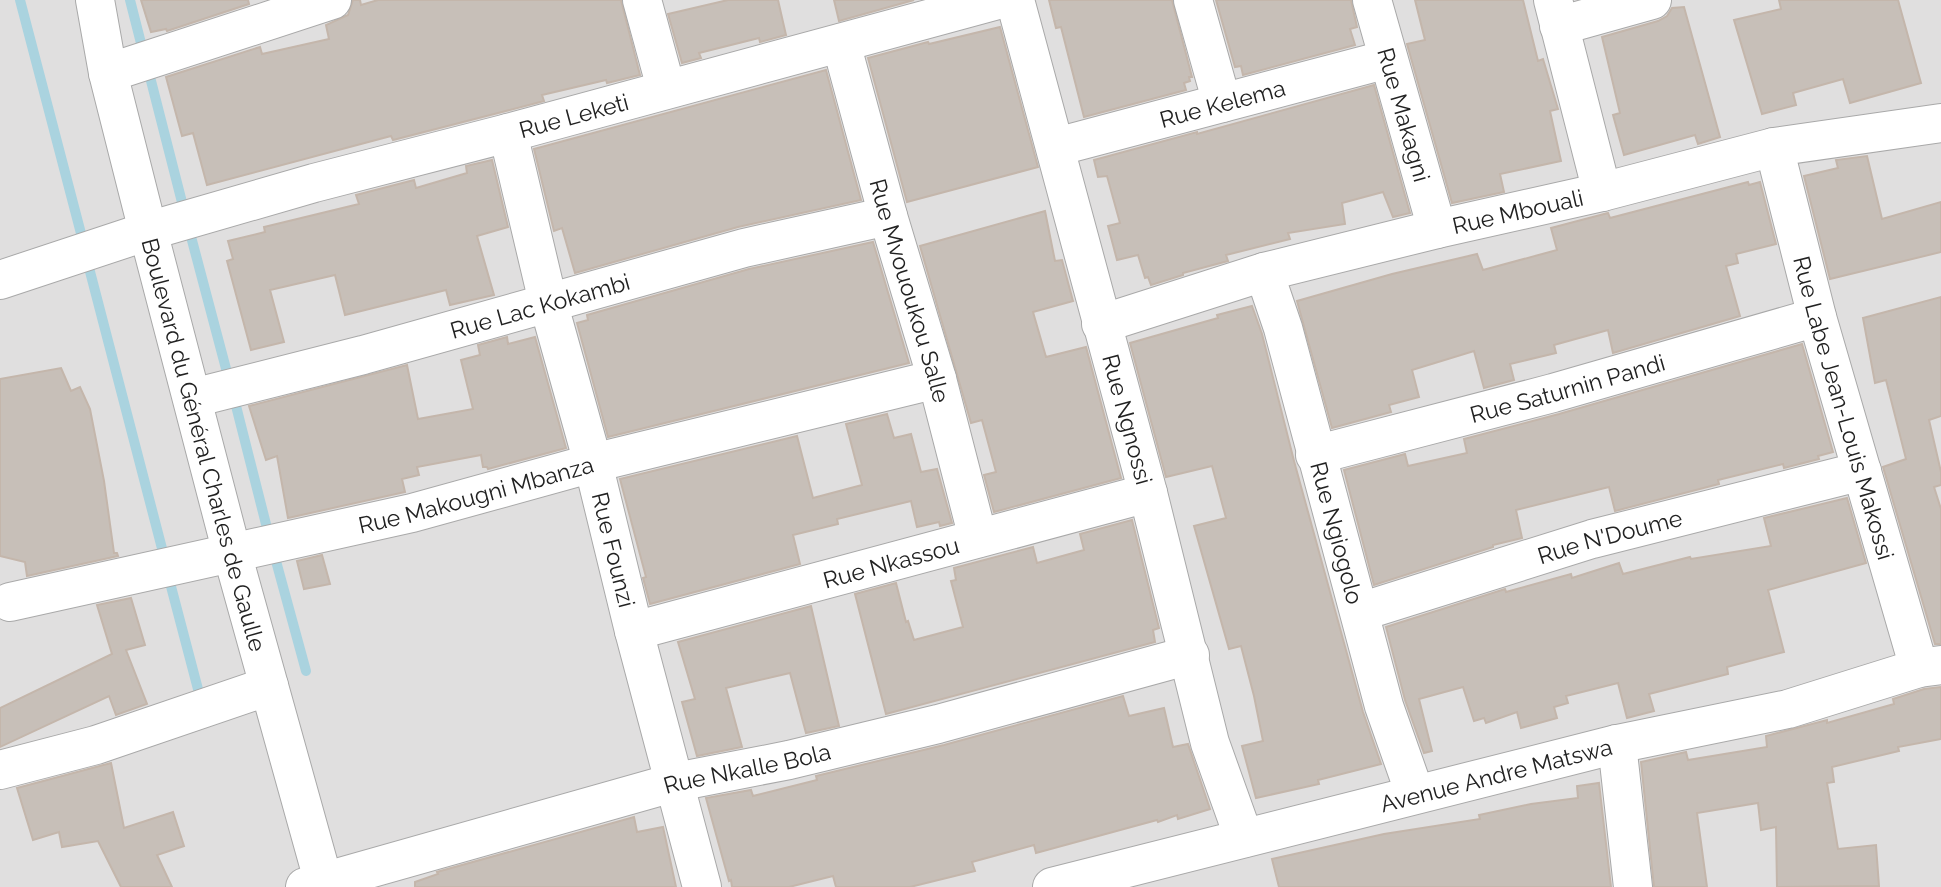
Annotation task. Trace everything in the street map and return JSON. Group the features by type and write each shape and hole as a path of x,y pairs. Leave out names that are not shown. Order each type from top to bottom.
{"street":[{"name":"Boulevard du Général Charles de Gaulle","path":"95,0 108,73 269,686 318,885"},
{"name":"Rue Leketi","path":"0,280 148,231 314,183 998,0"},
{"name":"Rue Ngnossi","path":"1015,0 1148,493 1210,743 1244,838"},
{"path":"1193,0 1222,103"},
{"name":"Rue Makagni","path":"1372,0 1437,229"},
{"path":"1602,192 1556,13 1652,0"},
{"path":"649,2 666,88"},
{"path":"108,73 309,3"},
{"name":"Rue Mvououkou Salle","path":"841,43 888,216 937,379 978,538"},
{"name":"Rue Kelema","path":"1056,147 1388,59"},
{"name":"Rue Mbouali","path":"1101,324 1264,272 1602,192 1774,147 1941,123"},
{"name":"Rue Founzi","path":"508,133 548,302 593,463 634,631 702,887"},
{"name":"Rue Labe Jean-Louis Makossi","path":"1774,147 1816,317 1862,471 1930,666"},
{"name":"Rue Lac Kokambi","path":"193,398 363,355 744,248 888,216"},
{"name":"Rue Ngiogolo","path":"1264,272 1283,328 1384,706 1415,794"},
{"name":"Rue Saturnin Pandi","path":"1315,455 1553,393 1816,317"},
{"name":"Rue Makougni Mbanza","path":"10,602 412,513 593,463 937,379"},
{"name":"Rue N'Doume","path":"1360,612 1592,539 1862,471"},
{"name":"Rue Nkassou","path":"634,631 1148,493"},
{"name":"Rue Nkalle Bola","path":"318,885 676,782 789,760 938,724 1190,655"},
{"name":"Avenue Andre Matswa","path":"1052,887 1617,744 1788,709 1930,666"},
{"path":"0,769 96,745 269,686"},
{"path":"1617,744 1633,887"}],"shaded area":[{"path":"0,0 1941,0 1941,887 0,887"}],"building":[{"path":"141,0 248,0 249,4 167,31 151,32"},
{"path":"353,0 360,0 361,5 378,0 621,0 640,75 542,95 544,101 393,140 391,136 207,185 193,133 182,136 166,77 260,47 262,54 329,39 326,25 348,15"},
{"path":"728,0 778,0 786,35 760,42 759,38 699,53 701,58 682,63 668,14"},
{"path":"834,0 914,0 839,21"},
{"path":"1049,0 1172,0 1192,77 1184,83 1186,90 1084,117 1061,27 1056,28"},
{"path":"1216,0 1351,0 1357,27 1350,29 1355,45 1243,75 1241,66 1235,67"},
{"path":"1415,0 1523,0 1538,61 1543,59 1558,109 1550,111 1561,161 1500,174 1504,192 1452,203 1407,44 1425,40"},
{"path":"1779,0 1898,0 1921,83 1850,103 1843,79 1793,93 1796,105 1762,114 1734,20 1781,9"},
{"path":"1684,7 1720,137 1698,144 1695,135 1624,155 1613,115 1620,113 1602,37 1658,21 1667,16 1672,8"},
{"path":"1000,27 1038,167 907,202 868,58"},
{"path":"826,70 861,200 738,227 575,273 562,228 554,231 534,149"},
{"path":"1374,85 1410,213 1393,217 1383,192 1342,203 1345,224 1288,233 1290,239 1226,255 1228,261 1151,285 1148,277 1145,278 1138,255 1117,260 1108,226 1120,223 1107,176 1098,177 1094,160"},
{"path":"1867,156 1882,219 1941,202 1941,252 1830,279 1804,176 1838,168 1836,160"},
{"path":"492,160 508,227 477,236 494,295 450,305 446,290 345,315 335,275 270,290 284,342 251,350 227,261 233,259 228,241 265,232 264,227 359,204 356,195 414,180 416,188 467,173 466,166"},
{"path":"1748,182 1749,185 1760,182 1776,244 1736,254 1738,263 1726,266 1740,316 1613,353 1608,330 1554,345 1556,353 1510,364 1514,380 1484,388 1474,351 1412,370 1419,397 1389,405 1391,412 1332,428 1297,301 1392,274 1477,254 1483,270 1557,250 1551,228 1608,213 1610,218"},
{"path":"1045,211 1055,261 1062,260 1073,301 1033,312 1046,357 1086,347 1121,478 994,512 984,475 996,472 982,420 971,423 920,246"},
{"path":"873,242 909,363 608,437 577,323 588,320 587,315 749,269"},
{"path":"1941,297 1941,416 1929,420 1941,472 1941,485 1934,487 1941,509 1941,644 1935,644 1883,467 1906,459 1886,380 1875,383 1863,318"},
{"path":"1252,306 1262,334 1363,712 1381,764 1318,780 1319,784 1256,798 1242,746 1263,741 1254,696 1241,646 1229,649 1194,526 1226,518 1212,466 1166,477 1130,343"},
{"path":"507,337 508,344 535,337 566,448 488,469 483,467 481,455 417,467 419,475 402,479 405,492 288,518 277,456 266,460 249,406 407,365 418,419 473,409 461,360 480,355 478,345"},
{"path":"1802,344 1833,452 1818,456 1819,459 1784,468 1783,464 1718,480 1719,484 1615,511 1609,487 1516,510 1522,538 1493,545 1374,585 1344,470 1405,454 1408,466 1467,453 1464,439"},
{"path":"61,368 71,391 80,387 90,409 114,553 118,556 27,576 25,562 0,556 0,379"},
{"path":"887,414 894,438 911,434 921,472 937,469 952,523 940,526 939,522 917,527 911,501 837,519 838,524 793,535 800,564 650,604 643,578 646,577 620,479 797,436 813,498 862,485 846,424"},
{"path":"1847,498 1866,563 1768,590 1784,652 1727,667 1728,674 1649,694 1654,711 1627,718 1618,683 1566,696 1568,703 1554,707 1557,718 1521,728 1517,712 1486,723 1484,718 1474,721 1463,687 1419,699 1432,751 1424,753 1405,700 1386,627 1505,589 1506,592 1571,574 1572,578 1619,563 1623,574 1690,557 1691,559 1771,546 1764,518"},
{"path":"1132,520 1159,628 1153,630 1155,642 886,714 855,594 896,583 906,622 908,621 914,640 963,627 951,581 956,580 954,568 1033,547 1037,563 1084,550 1080,534"},
{"path":"322,555 330,584 304,589 297,561"},
{"path":"131,598 145,645 126,650 147,704 116,715 109,696 0,747 0,708 112,654 97,605"},
{"path":"811,606 839,726 806,733 790,673 726,688 742,747 697,756 682,702 695,699 678,642"},
{"path":"1941,687 1941,739 1898,747 1899,751 1832,767 1834,782 1827,783 1838,849 1876,845 1879,886 1777,887 1776,827 1761,830 1758,803 1697,813 1707,887 1654,887 1641,762 1686,752 1688,760 1767,747 1766,736 1827,720 1827,723 1894,704 1893,699 1924,689"},
{"path":"1123,696 1129,716 1164,708 1173,747 1188,744 1210,809 1178,819 1177,815 1158,822 1157,820 1036,853 1034,845 972,862 975,871 910,887 836,887 833,876 789,887 732,887 731,880 729,881 706,798 751,790 753,796 817,780 816,776 944,745"},
{"path":"111,763 124,828 173,812 184,846 157,855 172,887 121,887 98,841 62,847 59,832 33,840 17,788"},
{"path":"1599,783 1611,887 1279,887 1272,859 1384,834 1480,819 1479,815 1531,804 1578,798 1577,786"},
{"path":"634,817 637,832 663,827 676,887 415,887 415,882 438,874 437,872"}],"waterway":[{"path":"20,0 84,245"},
{"path":"130,0 144,55"},
{"path":"148,69 185,214"},
{"path":"189,229 229,380"},
{"path":"87,260 165,560"},
{"path":"233,394 269,536"},
{"path":"273,550 306,671"},
{"path":"168,575 199,693"}]}
